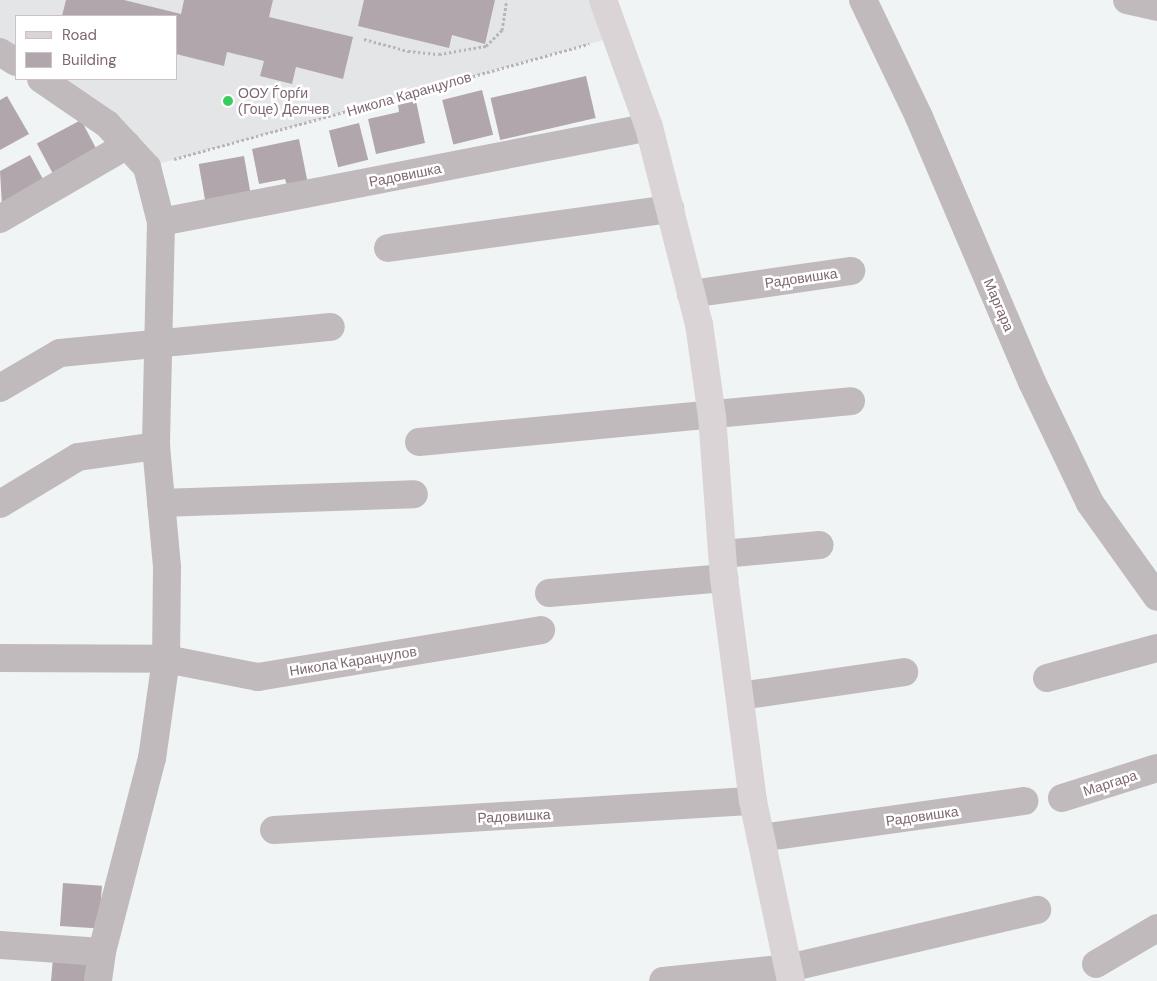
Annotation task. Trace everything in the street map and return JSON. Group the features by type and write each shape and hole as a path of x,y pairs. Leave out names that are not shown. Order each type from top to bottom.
{"street":[{"path":"603,0 614,37 649,127 699,324 712,416 724,566 753,801 790,975"},
{"name":"Маргара","path":"863,0 919,117 1032,382 1090,503 1157,597"},
{"path":"1127,0 1157,7"},
{"path":"0,52 15,61"},
{"path":"41,80 107,124 147,167 161,222 156,446 167,568 166,659 152,758 102,952 98,981"},
{"name":"Радовишка","path":"161,222 649,127"},
{"path":"0,219 127,145"},
{"path":"388,248 670,208"},
{"name":"Радовишка","path":"691,294 851,271"},
{"path":"0,388 60,353 331,327"},
{"path":"419,442 712,416 851,401"},
{"path":"0,504 78,457 156,446"},
{"path":"161,503 414,494"},
{"path":"549,593 724,566 820,545"},
{"name":"Никола Каранџулов","path":"0,658 166,659 258,677 541,630"},
{"path":"1047,678 1157,648"},
{"path":"740,696 904,672"},
{"name":"Маргара","path":"1062,798 1157,768"},
{"name":"Радовишка","path":"274,830 753,801"},
{"name":"Радовишка","path":"762,838 1024,801"},
{"path":"663,981 790,975 1036,910"},
{"path":"1096,964 1157,928"},
{"path":"0,945 102,952"}],"path":[{"path":"364,39 408,51 439,54 486,46 502,30 507,0"},
{"name":"Никола Каранџулов","path":"147,167 614,37"}],"shaded area":[{"name":"ООУ Ѓорѓи (Гоце) Делчев","path":"0,0 603,0 614,37 147,167 42,80 178,80 178,15 15,15 15,61 0,52"}],"building":[{"path":"66,0 124,0 181,14 184,0 273,0 269,17 353,37 343,79 296,67 292,84 260,76 264,61 227,52 224,66 178,54 178,15 62,15"},
{"path":"364,0 495,0 485,44 452,35 449,48 358,26"},
{"path":"586,76 596,118 500,140 491,98"},
{"path":"482,90 493,135 453,145 442,100"},
{"path":"7,96 29,134 0,150 0,100"},
{"path":"416,101 425,143 376,154 368,119 399,112 398,105"},
{"path":"81,120 98,152 54,175 37,143"},
{"path":"359,123 368,160 338,167 329,130"},
{"path":"299,139 308,184 288,188 285,179 259,184 252,149"},
{"path":"30,155 45,183 2,206 0,171"},
{"path":"244,156 251,194 205,202 199,164"},
{"path":"63,883 102,886 99,929 60,926"},
{"path":"53,958 89,962 87,981 51,981"}],"place":[{"name":"ООУ Ѓорѓи (Гоце) Делчев","path":"228,101"}]}
